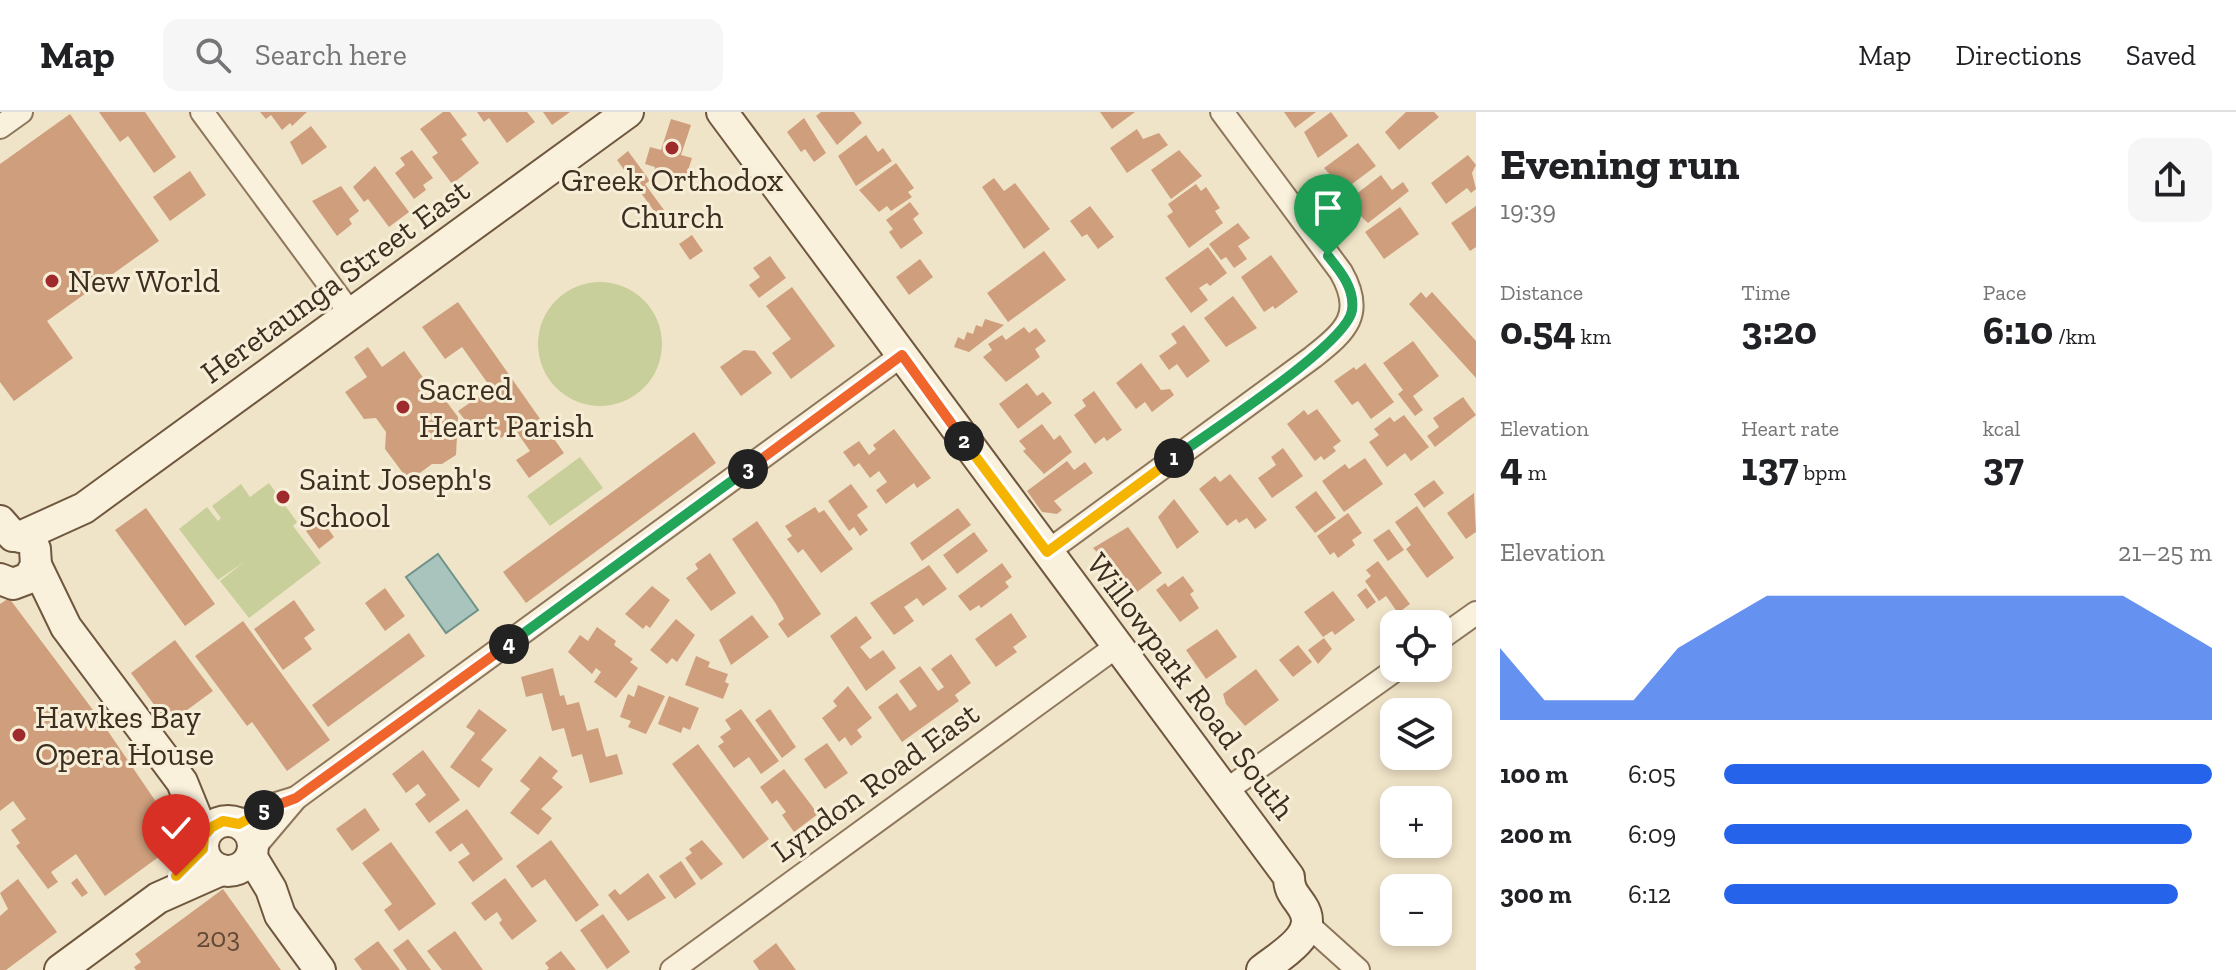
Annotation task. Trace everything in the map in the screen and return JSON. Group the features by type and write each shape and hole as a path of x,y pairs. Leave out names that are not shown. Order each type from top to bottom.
{"main road":[{"name":"Heretaunga Street East","path":"6,581 29,578 18,543 84,508 628,112"},
{"name":"Willowpark Road South","path":"722,112 1289,877 1289,888 1314,930"},
{"path":"18,543 66,627 229,847 271,889 280,915 320,970"},
{"path":"6,581 66,627"},
{"path":"60,970 229,847"},
{"path":"1262,970 1314,930"},
{"path":"1289,970 1315,950 1314,930"}],"street":[{"path":"0,127 21,112"},
{"path":"202,112 351,314"},
{"path":"1047,552 1313,357 1336,338 1352,314 1350,289 1341,272 1222,112"},
{"path":"229,847 273,805 296,798 902,355"},
{"path":"1452,630 1476,613"},
{"name":"Lyndon Road East","path":"672,970 1117,646"},
{"path":"1224,792 1380,681"},
{"name":"Willowpark Road South","path":"1314,930 1358,970"}],"green space":[{"path":"600,282 624,287 643,301 657,320 662,344 657,368 643,387 624,401 600,406 576,401 557,387 543,368 538,344 543,320 557,301 576,287"},
{"path":"580,457 603,488 550,526 527,496"},
{"path":"269,483 297,522 293,526 321,563 249,618 220,581 244,562 218,580 179,529 207,507 218,521 221,518 212,506 241,484 250,497"}],"water":[{"path":"438,554 478,610 446,633 406,577"}],"building":[{"path":"99,112 145,112 176,157 154,173 128,136 120,142"},
{"path":"260,112 307,112 292,126 290,123 282,130 271,115 266,119"},
{"path":"443,112 450,112 467,135 461,139 479,163 452,184 432,157 438,153 420,129"},
{"path":"477,112 527,112 535,122 507,143 489,118 484,122"},
{"path":"543,112 570,112 552,125"},
{"path":"821,112 854,112 862,123 837,145 816,116"},
{"path":"1100,112 1135,112 1112,129"},
{"path":"1284,112 1316,112 1295,128"},
{"path":"1331,112 1348,136 1318,158 1304,132"},
{"path":"1406,112 1434,112 1439,117 1399,150 1385,132"},
{"name":"New World","path":"70,114 159,241 47,321 73,358 14,401 0,382 0,164"},
{"path":"804,118 826,153 814,162 805,149 801,152 787,132"},
{"name":"Greek Orthodox Church","path":"671,119 691,125 681,155 692,158 686,177 654,171 655,167 645,164 650,147 661,150"},
{"path":"311,126 327,147 302,165 290,142"},
{"path":"1137,129 1143,139 1159,133 1168,145 1127,173 1110,148"},
{"path":"866,135 878,152 883,148 892,161 856,186 838,156"},
{"path":"1358,143 1376,166 1344,190 1324,168"},
{"path":"412,150 433,178 423,185 426,190 414,199 395,173 405,165 400,158"},
{"path":"1179,150 1202,176 1171,199 1151,170"},
{"path":"628,151 650,181 645,184 664,210 657,215 617,160"},
{"path":"1468,155 1476,165 1472,173 1476,189 1471,193 1467,188 1446,204 1431,183"},
{"path":"896,163 914,188 908,192 912,197 891,211 887,206 879,212 859,190"},
{"path":"375,166 409,212 389,227 368,199 364,202 353,187"},
{"path":"190,171 206,195 170,221 153,197"},
{"path":"1381,175 1392,190 1403,182 1409,191 1368,223 1346,202"},
{"path":"994,178 1004,191 1015,183 1050,229 1024,249 982,187"},
{"path":"1196,184 1201,191 1206,187 1220,208 1215,211 1223,223 1189,248 1167,216 1173,212 1168,204"},
{"path":"341,186 359,211 349,219 352,224 337,236 312,201"},
{"path":"910,202 919,214 913,219 923,233 901,249 889,232 893,229 886,220"},
{"path":"1090,206 1114,237 1098,249 1087,234 1082,237 1070,221"},
{"path":"1476,206 1476,247 1470,251 1451,223"},
{"path":"1400,207 1419,234 1384,259 1365,232"},
{"path":"1238,223 1250,238 1238,246 1247,259 1234,268 1226,257 1221,260 1209,244"},
{"path":"692,235 703,251 690,260 679,244"},
{"path":"1208,247 1227,273 1210,286 1207,283 1199,288 1208,300 1191,313 1165,278"},
{"path":"1044,251 1066,280 1008,322 987,293"},
{"path":"1271,255 1298,292 1275,309 1273,306 1264,312 1241,277"},
{"path":"770,256 786,278 759,298 749,285 760,277 753,268"},
{"path":"920,259 933,277 909,295 896,277"},
{"path":"792,287 835,346 791,379 772,353 791,339 766,306"},
{"path":"1421,292 1426,298 1432,292 1476,341 1476,378 1409,304"},
{"path":"1233,296 1257,328 1226,347 1204,318"},
{"path":"458,302 564,453 529,478 516,460 530,451 514,428 501,438 486,417 471,428 458,411 491,388 462,347 445,359 422,327"},
{"path":"985,319 1004,325 969,352 954,347 958,337 964,340 967,332 973,334 976,325 982,327"},
{"path":"1184,325 1210,361 1187,378 1177,364 1169,370 1159,356 1177,343 1171,334"},
{"path":"1024,327 1029,333 1036,328 1046,341 1035,349 1040,357 1006,382 983,357 992,350 988,344 1002,335 1006,340"},
{"path":"1413,341 1439,376 1413,396 1423,410 1415,416 1398,394 1403,390 1383,363"},
{"name":"Sacred Heart Parish","path":"368,347 382,367 404,351 427,383 426,396 443,397 458,417 456,455 442,464 432,464 409,481 385,449 386,432 376,418 364,419 345,392 367,377 354,357"},
{"path":"744,350 755,351 772,373 741,396 720,367"},
{"path":"1141,363 1161,390 1170,389 1174,395 1152,412 1145,402 1136,409 1116,383"},
{"path":"1365,363 1394,402 1371,419 1358,401 1352,405 1334,381"},
{"path":"1027,383 1037,396 1043,392 1052,403 1018,429 999,404"},
{"path":"1094,391 1122,430 1107,441 1104,437 1095,444 1074,415 1086,406 1082,400"},
{"path":"1463,397 1476,415 1435,447 1427,436 1439,427 1433,418"},
{"path":"1317,409 1341,441 1333,447 1336,451 1324,460 1321,456 1315,461 1287,424 1304,410 1308,415"},
{"path":"1404,415 1429,447 1411,461 1405,453 1387,467 1369,442 1379,435 1374,429 1390,417 1394,422"},
{"path":"1042,424 1054,440 1060,435 1072,452 1044,474 1023,451 1026,449 1019,441"},
{"path":"894,429 931,478 917,488 914,483 886,504 876,490 887,482 879,471 870,478 859,463 854,467 843,452 859,441 869,455 876,449 873,445"},
{"path":"694,432 716,463 526,603 503,572"},
{"path":"1283,448 1303,476 1272,498 1258,478 1276,465 1271,457"},
{"path":"1365,458 1383,484 1344,512 1322,481 1345,464 1349,469"},
{"path":"1067,461 1074,470 1085,462 1093,473 1054,501 1062,510 1057,514 1042,512 1027,491"},
{"path":"1230,474 1267,520 1255,529 1247,518 1239,523 1236,519 1227,526 1199,489 1215,476 1220,482"},
{"path":"1434,480 1444,493 1424,508 1414,494"},
{"path":"851,484 868,507 857,515 868,530 860,536 854,527 849,531 828,501"},
{"path":"1316,491 1336,518 1315,533 1295,507"},
{"path":"1474,493 1476,532 1466,539 1447,513"},
{"path":"1174,499 1199,532 1177,549 1158,517"},
{"path":"1417,506 1454,558 1427,578 1406,549 1411,545 1395,522"},
{"path":"815,507 819,513 824,510 853,549 821,573 803,549 798,553 787,539 792,536 785,526"},
{"path":"146,508 215,604 185,626 115,530"},
{"path":"958,508 971,525 922,561 910,543"},
{"path":"1348,513 1362,533 1352,540 1355,545 1338,558 1334,552 1330,555 1317,536"},
{"path":"322,520 334,537 319,549 306,531"},
{"path":"757,521 821,614 788,638 778,624 784,619 776,604 732,539"},
{"path":"1128,527 1162,573 1120,605 1108,589 1122,578 1093,548"},
{"path":"1389,529 1404,550 1388,561 1373,540"},
{"path":"974,532 988,551 957,574 943,555"},
{"path":"710,553 736,593 711,611 686,578 698,569 695,564"},
{"path":"1378,561 1410,604 1396,610 1386,596 1379,601 1365,581 1371,576 1366,570"},
{"path":"1002,563 1012,577 1005,582 1009,587 981,608 979,605 970,611 958,596"},
{"path":"929,565 947,589 923,606 917,598 904,607 914,621 894,635 870,603"},
{"path":"1183,576 1194,591 1190,594 1199,608 1180,622 1156,590 1165,583 1168,587"},
{"path":"652,586 670,600 650,628 646,625 643,629 625,614"},
{"path":"385,588 405,616 385,631 365,603"},
{"path":"1366,588 1376,602 1367,609 1357,595"},
{"path":"1333,591 1355,620 1335,635 1332,631 1323,637 1304,612"},
{"path":"9,598 99,718 182,840 105,896 76,854 51,872 58,882 48,889 16,846 20,843 11,830 26,819 13,801 0,811 0,604"},
{"path":"294,600 315,630 304,638 312,649 283,670 254,629"},
{"path":"1011,613 1027,637 1013,647 1017,652 996,667 975,639"},
{"path":"752,615 769,637 731,665 719,640"},
{"path":"856,616 872,638 860,647 870,659 883,650 896,668 866,691 830,636"},
{"path":"676,619 695,635 677,662 672,658 667,664 650,650"},
{"path":"243,621 330,740 287,771 252,722 247,726 195,656"},
{"path":"597,627 616,641 614,645 633,659 630,662 638,668 616,698 594,682 601,672 596,668 592,674 568,652 580,635 588,641"},
{"path":"1217,629 1237,657 1206,679 1186,650"},
{"path":"409,633 425,656 328,727 312,705"},
{"path":"1324,638 1332,649 1318,664 1308,650"},
{"path":"175,640 213,691 168,724 131,673"},
{"path":"1298,645 1312,662 1293,677 1279,660"},
{"path":"951,654 971,683 955,695 959,701 902,742 878,707 897,693 910,711 917,706 899,681 920,666 938,691 944,687 931,669"},
{"path":"696,656 710,662 708,667 728,674 725,682 729,684 723,699 685,685"},
{"path":"553,668 560,696 564,695 567,705 579,702 587,731 598,728 606,757 617,754 623,774 590,783 582,754 572,757 564,728 552,731 542,693 526,697 521,677"},
{"path":"1256,669 1279,700 1245,726 1226,704 1223,694"},
{"path":"638,685 665,696 646,734 628,727 631,721 620,717 628,694 634,697"},
{"path":"848,686 872,718 857,730 862,737 851,746 845,737 839,742 822,718 837,706 833,701"},
{"path":"669,696 699,708 690,730 683,727 681,733 658,724"},
{"path":"479,709 507,730 481,760 493,769 479,788 450,767 475,733 466,727"},
{"path":"741,709 779,761 761,774 749,757 734,768 718,746 724,742 720,737 731,729 725,720"},
{"path":"770,709 796,747 782,758 755,720"},
{"path":"827,743 848,773 825,789 804,759"},
{"path":"698,744 769,839 743,859 672,764"},
{"path":"423,750 460,800 429,823 415,804 426,795 418,784 406,793 392,774"},
{"path":"540,756 558,771 552,778 563,787 541,809 552,818 538,835 510,813 530,789 520,781"},
{"path":"784,769 818,814 794,832 782,815 786,812 777,800 772,804 760,787"},
{"path":"365,808 380,830 352,851 336,829"},
{"path":"467,809 503,859 473,882 458,862 470,854 462,843 450,852 435,832"},
{"path":"551,840 599,905 576,922 545,879 532,888 516,866"},
{"path":"702,840 723,864 701,880 685,858 692,853 689,849"},
{"path":"391,842 436,904 399,931 384,910 392,904 362,863"},
{"path":"681,861 696,884 675,899 659,876"},
{"path":"648,873 666,898 628,921 608,895 615,889 620,895"},
{"path":"77,878 88,893 82,897 71,883"},
{"path":"505,878 537,921 512,940 499,923 502,920 497,912 485,921 471,903"},
{"path":"18,879 57,932 6,970 0,970 0,916 8,909 0,893"},
{"path":"223,889 281,970 136,970 134,967 141,962 135,954"},
{"path":"603,914 630,952 607,969 580,930"},
{"path":"455,931 483,970 442,970 427,951"},
{"path":"408,939 431,970 407,970 393,950"},
{"path":"378,941 400,970 362,970 354,959"},
{"path":"776,943 796,970 759,970 753,961"},
{"path":"561,951 576,970 547,970 549,968 545,963"}],"place":[{"name":"Greek Orthodox Church","path":"672,148"},
{"name":"New World","path":"52,281"},
{"name":"Sacred Heart Parish","path":"403,407"},
{"name":"Saint Joseph's School","path":"283,497"},
{"name":"Hawkes Bay Opera House","path":"19,735"}],"route":[{"path":"176,876 203,849 204,836 217,823 229,821 239,824 273,805 296,798 902,355 1047,552 1336,338 1352,314 1353,301 1341,272 1328,256"}]}
